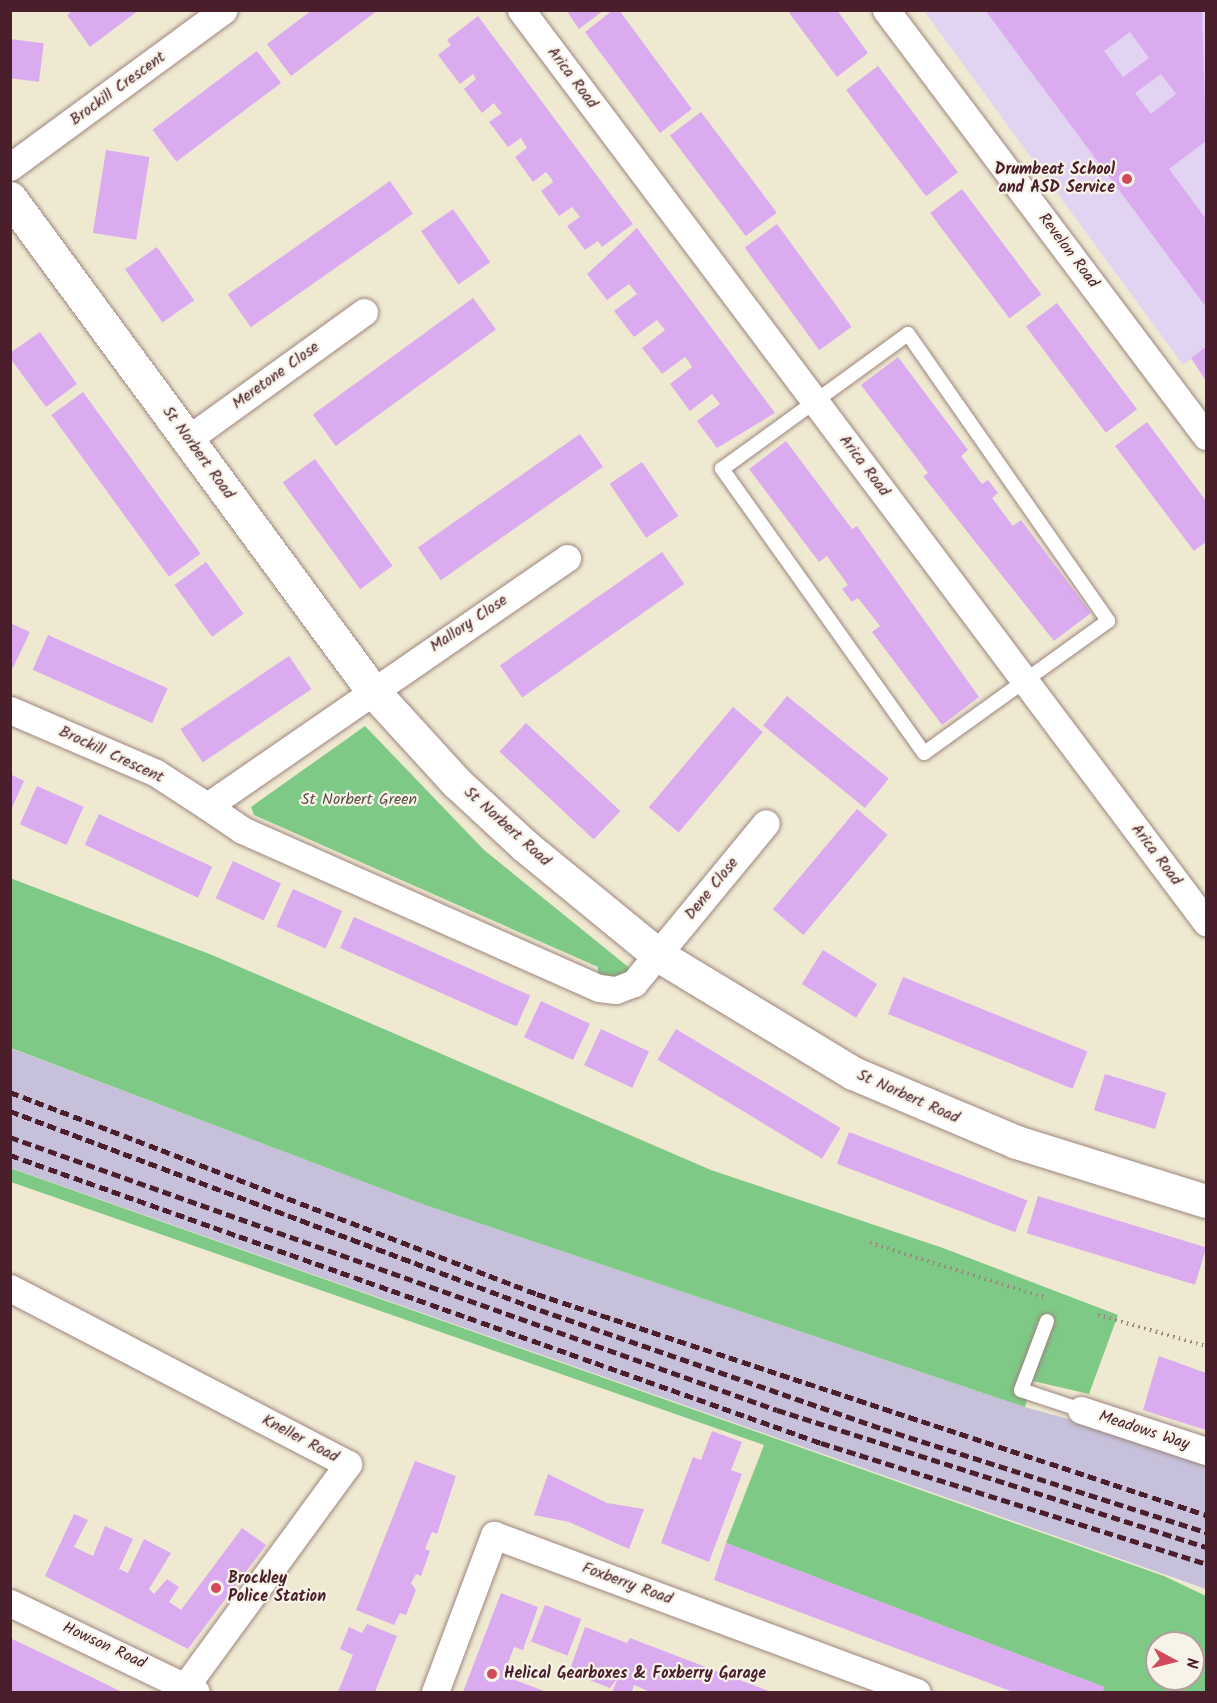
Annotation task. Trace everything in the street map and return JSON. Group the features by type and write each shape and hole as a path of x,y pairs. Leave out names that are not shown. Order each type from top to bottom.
{"street":[{"name":"Brockill Crescent","path":"10,167 224,10"},
{"name":"Arica Road","path":"521,10 1206,922"},
{"name":"Revelon Road","path":"890,12 1206,436"},
{"name":"St Norbert Road","path":"10,198 372,690 508,831 658,954 803,1046 939,1113 1206,1201"},
{"name":"Meretone Close","path":"188,439 364,312"},
{"name":"Mallory Close","path":"372,690 567,558"},
{"path":"372,690 207,806 242,830 599,988 616,990 634,983 658,954"},
{"name":"Brockill Crescent","path":"10,710 156,773 207,806"},
{"name":"Dene Close","path":"658,954 766,823"},
{"name":"Kneller Road","path":"10,1288 348,1464 192,1688"},
{"name":"Meadows Way","path":"1081,1410 1206,1451"},
{"name":"Foxberry Road","path":"435,1692 494,1535 917,1692"},
{"name":"Howson Road","path":"10,1603 192,1688"}],"lane":[{"path":"908,334 1108,621 1025,680 924,753 722,469 908,334"},
{"path":"1047,1321 1021,1390 1081,1410"}],"path":[{"path":"870,1243 1055,1300 1047,1321"},
{"path":"1098,1315 1206,1346"}],"shaded area":[{"name":"Drumbeat School and ASD Service","path":"924,11 1206,11 1206,347 1183,365"},
{"path":"10,1048 425,1205 1025,1407 1206,1457 1206,1589 11,1168"}],"green space":[{"name":"St Norbert Green","path":"365,726 484,850 632,970 625,977 598,978 598,967 254,815 251,807"},
{"path":"10,878 212,955 711,1170 943,1248 1118,1315 1089,1394 1033,1381 1025,1407 425,1205 11,1048"},
{"path":"10,1168 1164,1576 1206,1596 1206,1692 1102,1692 1104,1687 726,1543 764,1445 11,1182"}],"building":[{"path":"73,10 139,10 90,47 67,15"},
{"path":"312,10 378,10 291,76 267,44"},
{"path":"566,10 604,10 579,29"},
{"path":"613,10 619,10 692,109 660,133 585,32"},
{"path":"787,10 837,10 868,53 837,77"},
{"path":"985,10 1202,10 1206,141 1169,169 1206,219 1206,307","holes":["1130,32 1149,58 1123,77 1104,51","1161,74 1176,94 1151,114 1135,93"]},
{"path":"478,16 633,224 602,247 598,241 585,250 567,226 580,217 572,207 559,216 541,191 553,182 551,178 546,172 533,182 515,157 527,148 521,138 508,147 489,122 502,113 494,103 482,113 464,89 476,79 473,74 460,84 438,55 451,45 447,40"},
{"path":"10,39 44,43 39,82 10,78"},
{"path":"257,51 281,83 176,162 152,130"},
{"path":"878,66 958,172 926,196 846,90"},
{"path":"701,112 777,213 746,236 670,135"},
{"path":"106,150 149,157 136,240 93,233"},
{"path":"390,181 413,214 251,327 228,295"},
{"path":"962,189 1041,294 1009,318 930,213"},
{"path":"453,209 490,262 458,285 421,231"},
{"path":"777,224 852,327 819,350 745,248"},
{"path":"637,228 775,413 717,448 697,421 720,404 712,394 690,411 670,384 692,367 689,362 685,357 662,374 642,348 665,330 657,320 634,337 614,311 637,294 629,284 607,300 587,274"},
{"path":"157,247 194,300 162,323 125,269"},
{"path":"473,298 496,330 336,446 313,414"},
{"path":"1057,303 1137,409 1106,433 1026,326"},
{"path":"40,332 77,384 46,407 10,358 10,353"},
{"path":"1206,347 1206,381 1191,358"},
{"path":"898,357 968,450 961,456 982,484 988,480 998,493 992,498 1013,526 1021,520 1091,613 1054,641 923,476 928,473 861,385"},
{"path":"83,392 201,554 169,577 51,415"},
{"path":"1147,422 1206,501 1206,542 1194,551 1115,446"},
{"path":"580,434 603,467 441,580 418,548"},
{"path":"786,441 852,529 857,526 979,697 942,725 872,632 880,626 858,598 852,602 842,589 848,585 827,556 819,562 749,469"},
{"path":"315,459 393,566 360,589 283,483"},
{"path":"642,462 678,516 646,538 610,484"},
{"path":"662,552 684,584 522,698 500,666"},
{"path":"206,562 244,614 212,637 174,585"},
{"path":"10,623 30,632 13,668 10,667"},
{"path":"48,635 168,688 152,723 33,670"},
{"path":"289,656 311,689 203,762 180,729"},
{"path":"787,696 889,778 865,808 763,726"},
{"path":"733,707 763,732 679,832 649,807"},
{"path":"526,723 620,811 594,840 499,752"},
{"path":"10,774 24,781 10,812"},
{"path":"37,786 84,807 67,845 20,824"},
{"path":"857,809 888,835 803,935 773,909"},
{"path":"99,814 212,867 198,898 85,845"},
{"path":"233,861 281,883 264,921 216,898"},
{"path":"293,889 342,911 326,948 276,926"},
{"path":"354,917 530,996 516,1027 340,948"},
{"path":"823,950 877,984 856,1018 802,984"},
{"path":"903,977 1088,1052 1073,1089 888,1014"},
{"path":"541,1001 590,1024 573,1060 524,1037"},
{"path":"601,1029 649,1051 632,1088 584,1065"},
{"path":"676,1029 841,1128 822,1159 657,1060"},
{"path":"1105,1074 1166,1093 1155,1129 1094,1110"},
{"path":"849,1132 1027,1200 1015,1232 837,1164"},
{"path":"1038,1196 1206,1247 1195,1285 1027,1233"},
{"path":"1159,1356 1206,1373 1206,1430 1143,1410"},
{"path":"712,1431 742,1442 731,1470 742,1474 709,1562 661,1543 693,1457 701,1460"},
{"path":"415,1461 456,1476 437,1534 432,1532 425,1549 430,1551 421,1576 416,1574 411,1583 416,1590 406,1615 400,1613 394,1625 356,1610"},
{"path":"548,1474 607,1503 644,1509 629,1549 569,1522 534,1515"},
{"name":"Brockley Police Station","path":"74,1514 88,1520 74,1547 93,1556 105,1526 133,1539 119,1569 128,1573 144,1539 171,1553 149,1589 154,1594 167,1579 179,1587 169,1602 181,1610 242,1528 266,1545 188,1649 45,1576"},
{"path":"726,1543 1104,1687 1102,1692 1013,1692 714,1580"},
{"path":"501,1593 538,1607 523,1650 514,1647 507,1666 516,1669 512,1679 547,1692 463,1692"},
{"path":"545,1605 581,1619 567,1655 531,1641"},
{"path":"367,1624 397,1636 375,1692 338,1692 353,1655 340,1649 349,1627 362,1633"},
{"path":"585,1627 627,1643 630,1638 771,1692 650,1692 634,1685 632,1692 612,1692 618,1678 610,1688 569,1672"},
{"path":"10,1638 67,1665 122,1692 10,1692"}],"railway":[{"path":"10,1092 537,1294 1206,1515"},
{"path":"10,1111 540,1310 883,1429 1206,1532"},
{"path":"10,1137 777,1410 1206,1547"},
{"path":"10,1155 821,1443 1206,1564"}],"place":[{"name":"Drumbeat School and ASD Service","path":"1127,179"},
{"name":"Brockley Police Station","path":"216,1588"},
{"name":"Helical Gearboxes & Foxberry Garage","path":"492,1674"}]}
